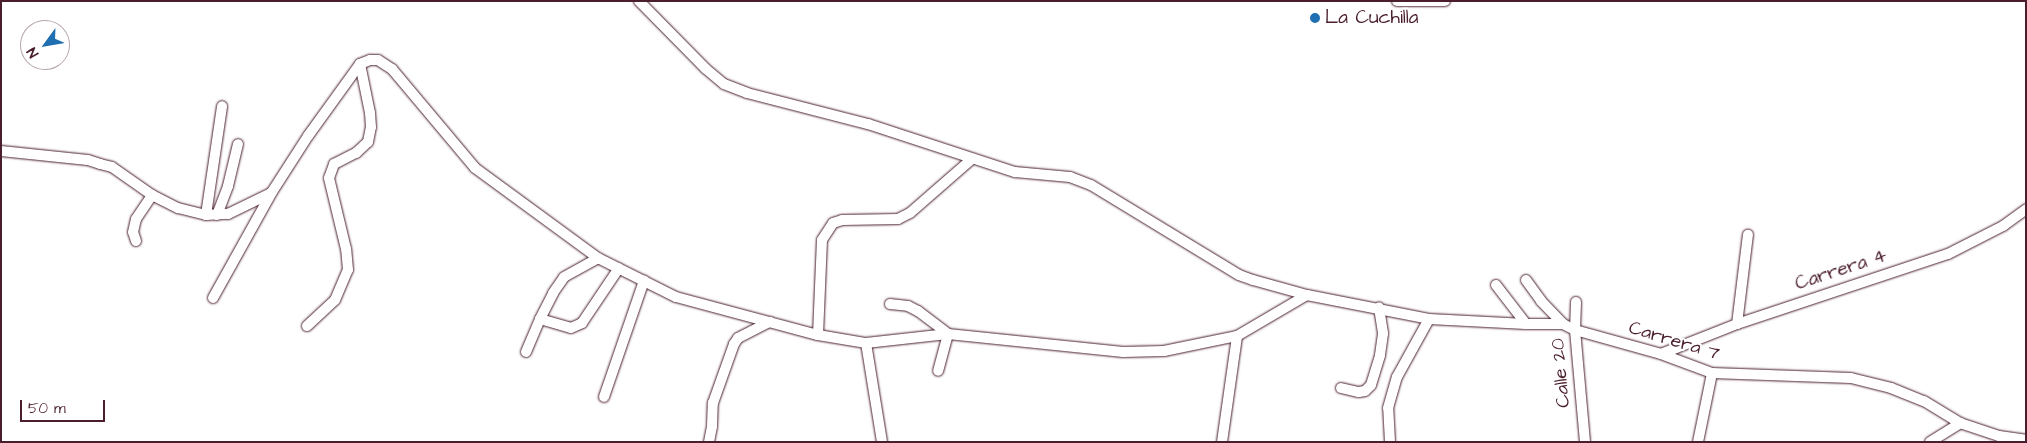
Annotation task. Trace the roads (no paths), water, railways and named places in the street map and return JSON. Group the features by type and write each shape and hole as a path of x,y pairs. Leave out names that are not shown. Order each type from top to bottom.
{"street":[{"name":"Carrera 7","path":"639,1 706,69 724,84 747,93 868,124 1015,172 1070,177 1091,185 1239,275 1306,295 1379,307 1430,319 1563,324 1575,330 1661,354 1712,373 1851,378 1891,388 1916,398 1960,422 1999,436 2026,440"},
{"path":"1397,1 1445,1"},
{"path":"213,298 272,192 308,136 360,64 370,60 378,60 392,69 475,168 598,258 676,297 818,335 866,343 948,334 1123,352 1164,351 1237,336 1306,295"},
{"path":"307,326 335,300 348,270 346,249 329,178 334,164 356,153 368,142 371,127 370,113 360,64"},
{"path":"206,215 222,106"},
{"path":"217,215 228,186 238,144"},
{"path":"1,152 88,160 112,168 152,195 178,208 206,215 217,215 241,209 272,192"},
{"path":"818,335 822,240 833,223 842,220 898,219 910,213 972,159"},
{"path":"136,240 133,232 136,219 152,195"},
{"name":"Carrera 4","path":"1661,354 1738,324 1948,254 2003,226 2026,208"},
{"path":"1738,324 1748,235"},
{"path":"526,352 553,293 564,277 598,258"},
{"path":"540,319 571,328 582,323 619,268"},
{"path":"1526,280 1540,301 1563,324"},
{"path":"604,396 644,281"},
{"path":"1496,285 1526,324"},
{"name":"Calle 20","path":"1576,302 1575,330 1585,442"},
{"path":"890,304 908,306 918,311 948,334"},
{"path":"1342,388 1359,392 1365,391 1371,385 1380,355 1383,333 1379,307"},
{"path":"1390,442 1388,408 1397,377 1430,319"},
{"path":"709,442 713,403 734,344 738,338 770,322"},
{"path":"938,371 948,334"},
{"path":"1222,442 1237,336"},
{"path":"866,343 882,442"},
{"path":"1698,442 1712,373"},
{"path":"1930,442 1960,422"}],"place":[{"name":"La Cuchilla","path":"1315,18"}]}
